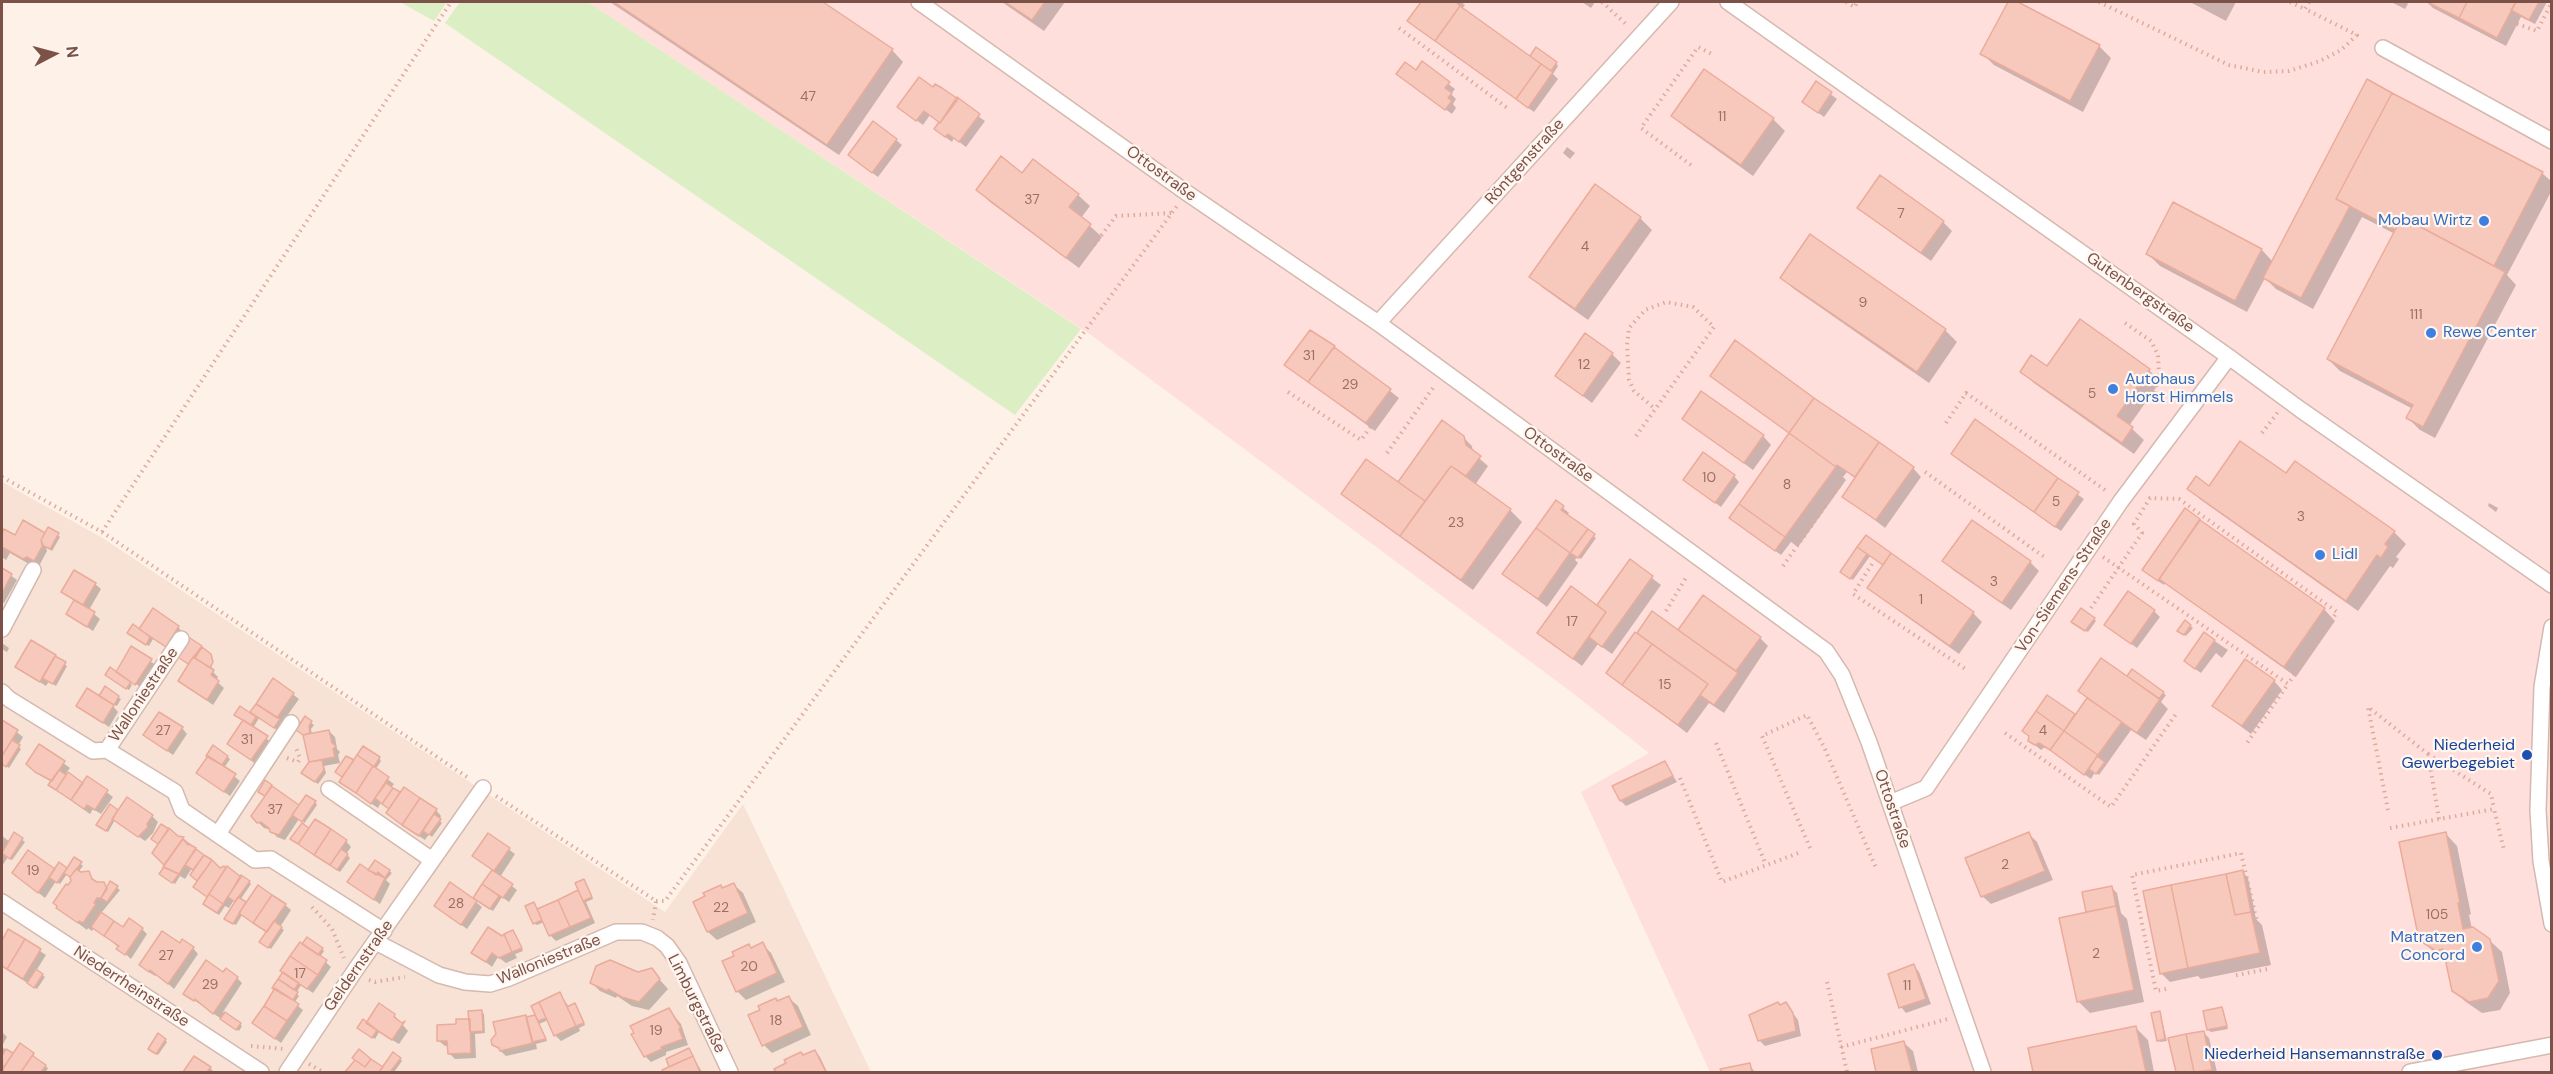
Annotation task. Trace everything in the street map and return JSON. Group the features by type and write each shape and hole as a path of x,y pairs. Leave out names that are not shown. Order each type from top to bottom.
{"street":[{"name":"Ottostraße","path":"920,2 1187,193 1378,323 1826,651 1842,675 1869,742 1983,1072"},
{"name":"Röntgenstraße","path":"1378,323 1671,2"},
{"name":"Gutenbergstraße","path":"1728,2 2552,585"},
{"path":"2383,48 2552,141"},
{"name":"Von-Siemens-Straße","path":"1890,802 1926,788 2121,501 2229,357"},
{"path":"2,629 33,570"},
{"path":"2552,627 2541,687 2538,810 2541,861 2552,924"},
{"name":"Walloniestraße","path":"106,750 181,639"},
{"name":"Walloniestraße","path":"2,692 93,751 106,750 175,792 182,810 255,860 271,860 317,889 417,963 439,975 465,982 490,984 616,932 642,932 654,937"},
{"path":"218,834 291,723"},
{"name":"Geldernstraße","path":"287,1072 483,788"},
{"path":"329,789 432,860"},
{"name":"Niederrheinstraße","path":"2,902 261,1072"},
{"name":"Limburgstraße","path":"654,937 667,946 679,963 730,1072"},
{"path":"2410,1072 2552,1044"}],"path":[{"path":"102,532 451,2"},
{"path":"1602,2 1639,37"},
{"path":"1845,2 1855,7 1857,2"},
{"path":"2099,2 2229,65 2263,72 2289,70 2320,61 2342,51 2356,35 2290,2"},
{"path":"2305,9 2309,2"},
{"path":"2517,24 2537,31 2552,2"},
{"path":"1399,28 1510,110"},
{"path":"1690,165 1641,128 1698,47 1714,55"},
{"path":"2,477 102,532 483,788 656,901 665,901 1187,193"},
{"path":"1094,245 1116,216 1154,212 1172,213"},
{"path":"1636,436 1714,327 1693,307 1666,302 1645,310 1629,328 1627,345 1629,380 1634,391 1655,409"},
{"path":"2125,323 2151,341 2158,355 2159,375 2152,400"},
{"path":"1387,453 1444,372"},
{"path":"1288,392 1361,440 1385,407"},
{"path":"1946,423 1966,393 2121,501"},
{"path":"2262,434 2288,400"},
{"path":"1924,472 2047,560"},
{"path":"1783,566 1840,485"},
{"path":"2091,608 2142,533 2134,524 2150,498 2179,499 2337,612 2247,743"},
{"path":"2090,548 2288,684"},
{"path":"1872,564 1853,594 1967,670"},
{"path":"1666,610 1687,576"},
{"path":"2388,810 2368,707 2428,754 2491,794 2504,850"},
{"path":"2005,733 2111,807 2176,714"},
{"path":"1810,848 1762,736 1807,716 1824,747 1877,870"},
{"path":"1716,743 1766,865"},
{"path":"2428,754 2439,819"},
{"path":"1680,778 1722,882 1801,852"},
{"path":"2390,828 2494,809"},
{"path":"2166,989 2156,991 2132,875 2241,853 2268,969 2232,976"},
{"path":"317,889 309,903 332,929 343,957 355,971 375,982 408,976 417,963"},
{"path":"654,937 656,901"},
{"path":"1827,982 1847,1072"},
{"path":"1841,1047 1963,1015"}],"shaded area":[{"path":"588,2 2551,2 2551,1072 1710,1072 1581,792 1649,753 1570,691 1091,335"},
{"path":"2,482 101,537 665,912 743,804 871,1072 2,1072"}],"green space":[{"path":"400,2 447,2 434,21"},
{"path":"460,2 588,2 1081,329 1015,415 445,23"}],"building":[{"path":"614,2 823,2 893,49 827,145"},
{"path":"1005,2 1045,2 1032,20"},
{"path":"1421,2 1458,2 1460,6 1435,41 1407,21"},
{"path":"2008,2 2018,2 2100,45 2070,101 1980,54"},
{"path":"2427,2 2467,2 2459,18"},
{"path":"2467,2 2516,2 2497,38 2459,18"},
{"path":"2516,2 2539,2 2529,20 2511,10"},
{"path":"1460,6 1541,64 1516,99 1435,41"},
{"path":"1536,47 1557,62 1551,71 1530,56"},
{"path":"1422,61 1450,82 1445,88 1452,93 1448,98 1452,101 1445,110 1396,74 1405,62 1416,70"},
{"path":"1541,64 1553,72 1528,108 1516,99"},
{"path":"1704,69 1774,118 1741,165 1671,116"},
{"path":"919,77 933,87 935,84 958,99 940,123 924,111 916,121 897,107"},
{"path":"2367,79 2392,93 2336,199 2350,206 2301,298 2263,278"},
{"path":"1816,81 1832,92 1818,113 1802,102"},
{"path":"2392,93 2543,172 2494,266 2402,217 2395,230 2336,199"},
{"path":"957,97 980,114 959,142 948,134 945,137 934,129"},
{"path":"873,121 897,139 872,173 848,155"},
{"path":"1001,156 1022,173 1033,159 1079,194 1069,207 1091,224 1066,258 976,190"},
{"path":"1880,175 1944,221 1921,253 1857,208"},
{"path":"1595,184 1641,217 1575,309 1529,277"},
{"path":"2173,202 2262,249 2235,301 2146,254"},
{"path":"2402,217 2505,272 2423,427 2406,418 2413,405 2327,359"},
{"path":"1810,234 1946,329 1917,372 1780,278"},
{"path":"2080,319 2150,369 2117,416 2133,427 2122,443 2020,372 2031,355 2047,366"},
{"path":"1310,330 1335,346 1308,382 1284,365"},
{"path":"1585,333 1613,353 1583,396 1555,376"},
{"path":"1735,340 1814,398 1789,433 1710,376"},
{"path":"1334,347 1391,389 1366,423 1308,382"},
{"path":"1701,391 1764,435 1744,463 1682,419"},
{"path":"1814,398 1879,442 1855,477 1837,465 1836,467 1789,433"},
{"path":"1975,419 2058,478 2034,512 1951,454"},
{"path":"1442,420 1464,436 1466,445 1481,456 1466,476 1451,466 1425,501 1398,482"},
{"path":"1789,433 1836,467 1785,537 1739,504"},
{"path":"2240,441 2286,473 2295,461 2395,531 2385,544 2388,547 2381,558 2377,555 2346,601 2187,489 2196,476 2209,486"},
{"path":"1879,442 1914,467 1876,520 1842,497"},
{"path":"1703,452 1735,475 1715,503 1683,480"},
{"path":"1366,459 1425,501 1400,536 1341,494"},
{"path":"1451,466 1511,509 1461,580 1400,536"},
{"path":"2058,478 2079,492 2055,527 2034,512"},
{"path":"1556,500 1564,506 1561,510 1588,529 1570,553 1536,528"},
{"path":"1739,504 1785,537 1775,551 1729,518"},
{"path":"2185,508 2200,519 2158,581 2142,570"},
{"path":"23,520 45,533 41,540 43,545 34,561 27,557 23,559 2,547 4,529 15,535"},
{"path":"1972,520 2031,561 2002,603 1942,561"},
{"path":"2200,520 2325,608 2284,667 2159,579"},
{"path":"48,527 59,533 50,549 42,545 41,540"},
{"path":"1536,528 1570,553 1538,599 1502,574"},
{"path":"1588,529 1595,534 1578,558 1570,553"},
{"path":"1866,535 1891,553 1883,565 1857,547"},
{"path":"1857,547 1867,554 1850,579 1840,572"},
{"path":"1891,553 1974,612 1950,646 1867,588"},
{"path":"1630,559 1653,576 1602,647 1589,637 1606,612 1597,605"},
{"path":"2,568 12,574 2,593"},
{"path":"74,570 96,583 83,605 61,592"},
{"path":"1571,586 1606,612 1573,659 1537,633"},
{"path":"2128,591 2155,610 2131,644 2104,625"},
{"path":"1703,595 1761,637 1736,671 1678,630"},
{"path":"74,600 95,612 87,627 66,614"},
{"path":"153,608 179,626 166,647 139,629"},
{"path":"2081,608 2095,618 2085,631 2071,622"},
{"path":"1652,611 1738,673 1714,705 1700,695 1708,684 1637,633"},
{"path":"2185,620 2191,625 2184,635 2177,631"},
{"path":"133,624 150,637 146,645 127,633"},
{"path":"1635,632 1652,644 1622,685 1606,673"},
{"path":"2204,632 2215,640 2195,669 2184,661"},
{"path":"190,638 202,646 188,664 178,657"},
{"path":"31,640 56,655 40,682 15,667"},
{"path":"1652,644 1708,684 1678,725 1622,685"},
{"path":"131,646 152,659 135,685 116,672"},
{"path":"202,647 211,654 213,662 210,668 195,658"},
{"path":"55,656 66,662 53,684 42,678"},
{"path":"193,657 214,670 211,675 219,681 207,700 178,681"},
{"path":"2101,658 2160,699 2137,733 2078,691"},
{"path":"2245,659 2275,680 2242,726 2212,706"},
{"path":"110,667 131,682 126,689 105,675"},
{"path":"2132,669 2164,692 2159,699 2127,676"},
{"path":"273,678 294,693 277,718 256,704"},
{"path":"105,686 119,696 114,705 99,696"},
{"path":"87,688 114,705 103,723 76,706"},
{"path":"2047,695 2075,714 2064,731 2036,711"},
{"path":"2087,698 2122,722 2098,755 2064,731"},
{"path":"256,704 280,719 274,728 250,712"},
{"path":"240,706 256,717 251,725 234,715"},
{"path":"2036,711 2064,731 2050,750 2039,743 2035,745 2028,741 2029,736 2022,731"},
{"path":"159,712 183,727 167,751 143,735"},
{"path":"305,716 312,721 309,726 310,733 303,735 296,730"},
{"path":"2,720 18,730 2,756"},
{"path":"243,720 268,736 251,760 227,744"},
{"path":"329,730 332,743 336,746 333,749 335,757 309,762 303,735"},
{"path":"2064,731 2098,755 2084,775 2050,750"},
{"path":"12,740 20,745 6,767 2,764 2,756"},
{"path":"39,744 65,761 52,781 26,764"},
{"path":"213,745 228,756 222,765 206,756"},
{"path":"363,746 380,757 374,767 357,755"},
{"path":"357,755 373,766 356,793 339,782"},
{"path":"208,756 236,774 224,792 196,773"},
{"path":"346,756 354,760 342,777 335,772"},
{"path":"2097,756 2105,762 2096,774 2089,769"},
{"path":"322,760 324,770 315,782 301,773 309,762"},
{"path":"1665,761 1673,776 1620,801 1612,786"},
{"path":"373,766 389,777 371,804 356,793"},
{"path":"59,770 66,775 56,790 48,785"},
{"path":"68,772 83,783 71,800 56,790"},
{"path":"87,776 108,790 95,810 87,805 84,809 71,800"},
{"path":"265,780 272,785 265,796 258,792"},
{"path":"386,783 393,788 382,804 375,798"},
{"path":"272,786 299,805 279,835 270,832 269,828 261,822 257,823 251,816"},
{"path":"404,787 420,798 402,825 386,813"},
{"path":"393,788 400,792 389,809 382,804"},
{"path":"306,795 316,801 302,822 292,815"},
{"path":"127,797 153,815 147,824 148,827 138,837 112,819"},
{"path":"420,798 437,809 419,836 402,825"},
{"path":"110,804 118,810 106,831 96,825"},
{"path":"434,814 441,819 429,835 423,831"},
{"path":"315,819 331,829 314,855 298,844"},
{"path":"302,823 309,828 298,844 290,839"},
{"path":"161,824 169,829 158,844 151,839"},
{"path":"169,828 178,836 184,837 164,865 152,853"},
{"path":"331,829 347,840 330,865 314,855"},
{"path":"14,832 23,838 10,859 2,853"},
{"path":"2029,832 2045,871 1981,897 1965,858"},
{"path":"2446,832 2463,929 2473,927 2490,939 2499,981 2488,998 2469,1002 2452,991 2443,949 2436,951 2419,940 2399,842"},
{"path":"488,833 510,848 494,871 472,856"},
{"path":"183,839 188,845 196,848 179,874 163,867"},
{"path":"196,849 204,855 193,870 185,865"},
{"path":"341,849 348,854 337,870 330,865"},
{"path":"28,850 55,869 38,893 12,873"},
{"path":"204,855 212,860 197,881 190,875"},
{"path":"74,857 82,862 70,877 64,873"},
{"path":"212,860 220,868 224,866 226,868 207,897 193,887"},
{"path":"375,860 390,870 385,878 368,870"},
{"path":"59,862 67,868 57,883 49,877"},
{"path":"360,864 376,875 378,872 385,878 374,900 347,882"},
{"path":"227,866 241,877 223,904 209,894"},
{"path":"164,867 179,874 172,883 159,874"},
{"path":"76,869 81,872 89,871 92,879 104,882 107,889 101,898 97,898 94,903 96,904 83,923 79,921 78,923 56,908 57,906 53,903 66,884 68,885 71,881 70,877"},
{"path":"492,870 513,884 503,898 482,884"},
{"path":"2243,870 2251,912 2235,915 2226,874"},
{"path":"2226,874 2235,915 2251,912 2260,953 2188,968 2171,885"},
{"path":"241,875 250,881 235,902 228,897"},
{"path":"584,879 592,897 583,901 575,883"},
{"path":"110,881 118,886 107,902 101,898"},
{"path":"450,882 477,901 461,925 434,906"},
{"path":"734,883 748,913 707,932 693,902 705,896 703,893 721,885 722,888"},
{"path":"482,884 499,896 490,909 473,898"},
{"path":"258,885 272,895 253,923 239,913"},
{"path":"2171,885 2188,968 2160,974 2143,891"},
{"path":"2112,886 2116,906 2086,912 2082,892"},
{"path":"578,890 591,918 570,927 558,900"},
{"path":"209,894 223,904 217,913 203,904"},
{"path":"272,895 286,904 267,932 253,923"},
{"path":"238,897 246,902 233,924 224,919"},
{"path":"558,900 570,927 549,936 537,909"},
{"path":"534,902 542,920 533,924 525,906"},
{"path":"2116,906 2134,990 2077,1002 2059,918"},
{"path":"101,912 114,921 104,936 91,927"},
{"path":"129,918 143,928 125,955 116,949 119,946 104,936 114,921 123,927"},
{"path":"274,921 282,927 268,948 259,942"},
{"path":"488,927 502,936 504,934 512,952 499,958 492,953 486,962 471,953"},
{"path":"8,929 25,939 7,969 2,966 2,941"},
{"path":"513,930 522,948 512,952 504,934"},
{"path":"162,931 180,943 182,939 194,947 168,984 150,970 149,972 139,965"},
{"path":"307,937 323,948 318,955 302,944"},
{"path":"25,939 41,949 23,979 7,969"},
{"path":"300,942 327,960 318,975 290,956"},
{"path":"763,942 777,973 736,992 722,961 734,956 732,952 749,944 751,948"},
{"path":"290,956 318,975 307,989 280,971"},
{"path":"206,960 223,972 226,968 238,977 213,1014 195,999 194,1001 183,994"},
{"path":"610,960 638,972 652,968 660,979 639,1002 590,983 596,966"},
{"path":"1914,964 1926,999 1899,1008 1888,974"},
{"path":"36,969 43,974 34,988 27,983"},
{"path":"283,972 299,983 294,990 278,979"},
{"path":"278,979 298,992 293,1000 272,988"},
{"path":"275,988 299,1004 287,1021 264,1006"},
{"path":"560,992 576,1026 554,1036 539,1002"},
{"path":"789,996 803,1027 762,1046 748,1015 760,1010 758,1006 776,998 777,1001"},
{"path":"539,1002 546,1018 538,1021 531,1006"},
{"path":"1778,1002 1780,1005 1786,1002 1793,1013 1796,1031 1758,1041 1749,1015"},
{"path":"379,1003 395,1014 394,1017 402,1023 405,1021 392,1040 366,1023"},
{"path":"575,1003 584,1023 576,1026 567,1007"},
{"path":"264,1006 287,1021 275,1039 252,1023"},
{"path":"2222,1007 2227,1026 2207,1030 2203,1011"},
{"path":"669,1008 681,1028 679,1029 683,1039 661,1047 662,1049 644,1057 631,1034 634,1033 630,1026"},
{"path":"482,1010 483,1031 470,1032 468,1011"},
{"path":"2160,1011 2165,1039 2157,1041 2151,1013"},
{"path":"225,1012 241,1023 236,1030 220,1019"},
{"path":"526,1015 533,1043 500,1051 492,1045 491,1040 496,1034 493,1022"},
{"path":"535,1015 546,1039 532,1042 526,1017"},
{"path":"363,1019 377,1030 372,1038 357,1028"},
{"path":"456,1019 470,1019 471,1053 448,1054 447,1041 437,1041 437,1025 456,1024"},
{"path":"2136,1026 2146,1072 2033,1072 2028,1048"},
{"path":"2204,1031 2212,1070 2194,1072 2186,1034"},
{"path":"158,1033 166,1039 156,1054 148,1049"},
{"path":"2186,1034 2194,1072 2176,1072 2168,1038"},
{"path":"1904,1041 1912,1072 1876,1072 1871,1049"},
{"path":"20,1043 34,1053 21,1072 5,1072 2,1070"},
{"path":"689,1048 693,1056 669,1067 666,1059"},
{"path":"6,1049 13,1053 3,1069 2,1056"},
{"path":"359,1049 371,1059 365,1067 352,1058"},
{"path":"815,1050 826,1072 776,1072 774,1069 786,1063 784,1060 801,1052 803,1055"},
{"path":"393,1052 401,1058 390,1072 379,1072"},
{"path":"34,1053 33,1056 46,1065 41,1072 21,1072"},
{"path":"194,1056 211,1067 207,1072 183,1072"},
{"path":"693,1056 700,1072 663,1072 662,1070"},
{"path":"371,1059 383,1067 379,1072 345,1072 355,1060 365,1067"},
{"path":"1750,1063 1752,1072 1722,1072 1720,1069"}],"place":[{"name":"Mobau Wirtz","path":"2484,221"},
{"name":"Rewe Center","path":"2431,333"},
{"name":"Autohaus Horst Himmels","path":"2113,389"},
{"name":"Lidl","path":"2320,555"},
{"name":"Niederheid Gewerbegebiet","path":"2527,755"},
{"name":"Matratzen Concord","path":"2477,947"},
{"name":"Niederheid Hansemannstraße","path":"2437,1055"}]}
